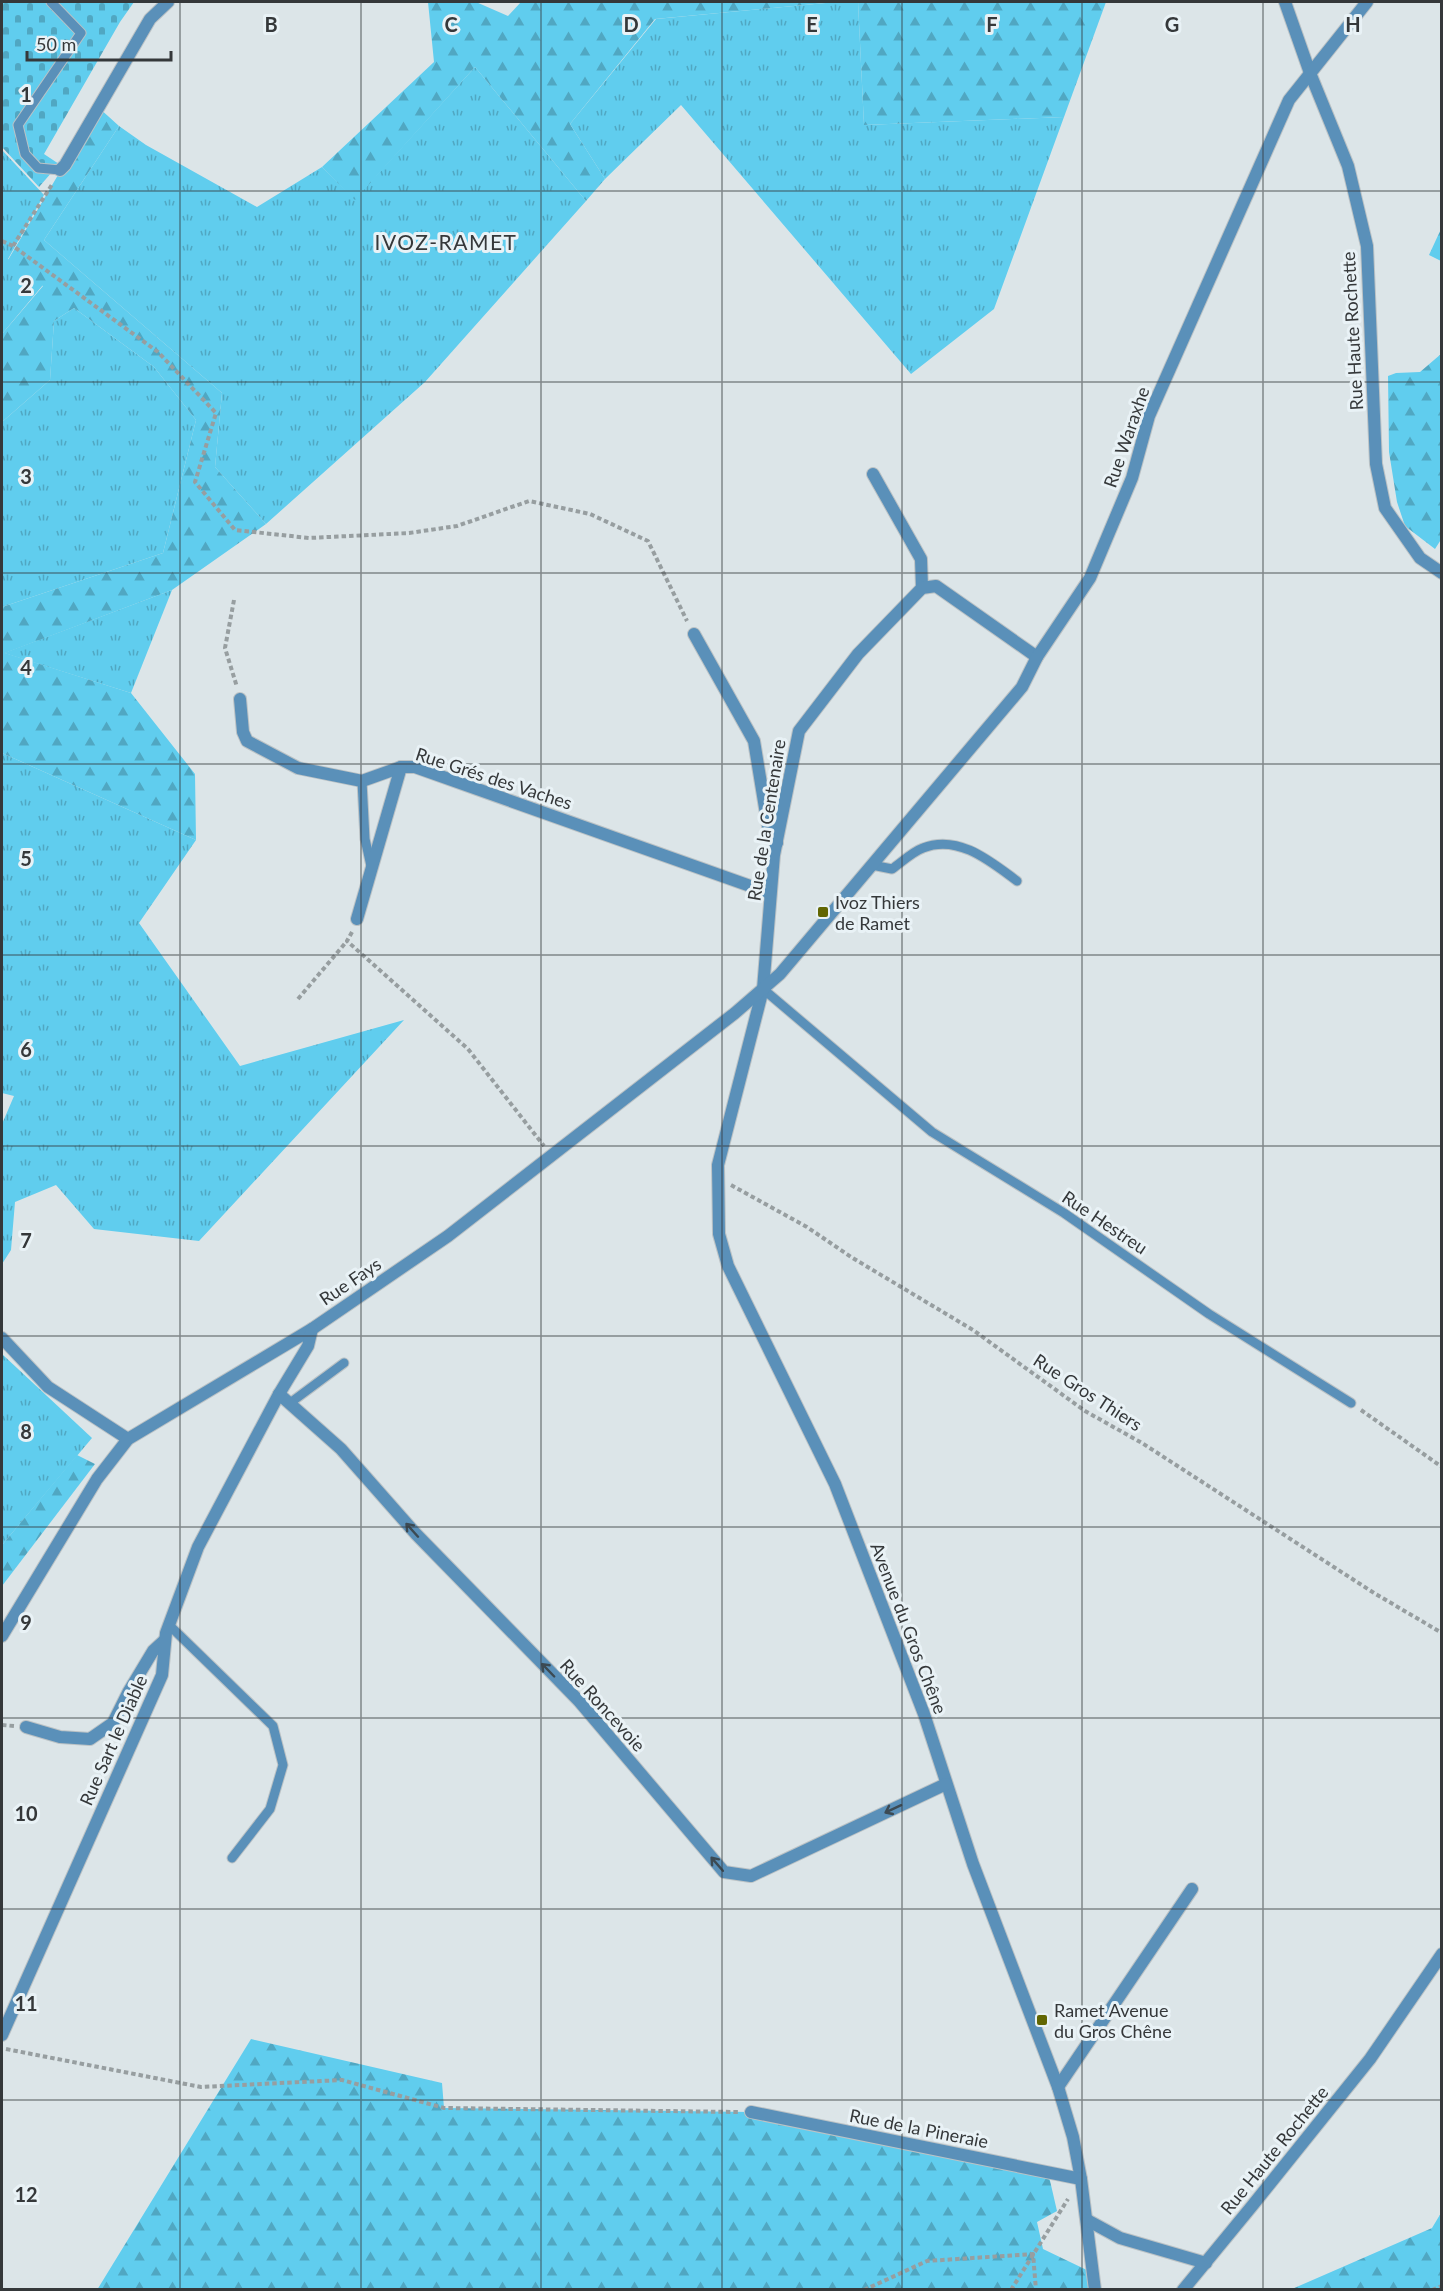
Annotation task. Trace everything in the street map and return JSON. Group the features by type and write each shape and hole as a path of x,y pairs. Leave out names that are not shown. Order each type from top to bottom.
{"street":[{"path":"60,170 150,19 168,2"},
{"name":"Rue Haute Rochette","path":"1285,2 1310,73 1348,166 1367,246 1376,464 1385,508 1420,558 1442,573"},
{"name":"Rue Waraxhe","path":"763,989 780,974 1022,687 1037,657 1090,578 1132,478 1149,416 1289,100 1367,2"},
{"path":"873,474 921,559 922,588 936,586 1037,657"},
{"name":"Rue de la Centenaire","path":"763,989 770,893 777,843 799,732 858,654 922,588"},
{"path":"694,634 754,741 768,826 777,843"},
{"path":"240,699 243,732 247,741 298,768 362,781"},
{"path":"357,919 401,766"},
{"name":"Rue Grés des Vaches","path":"362,781 401,766 415,767 770,893"},
{"name":"Rue Fays","path":"2,1636 97,1479 128,1440 312,1329 448,1236 763,989"},
{"name":"Avenue du Gros Chêne","path":"763,989 718,1166 719,1234 728,1266 835,1484 924,1714 973,1864 1058,2087 1073,2137 1081,2179 1095,2289"},
{"name":"Rue Sart le Diable","path":"2,2036 162,1675 165,1640 169,1625 198,1547 279,1394 308,1346 312,1329"},
{"path":"2,1338 48,1388 128,1440"},
{"name":"Rue Roncevoie","path":"279,1394 341,1449 416,1534 579,1701 724,1872 751,1876 946,1784"},
{"path":"26,1727 60,1737 90,1739 113,1723 153,1651 165,1640"},
{"path":"1058,2087 1192,1889"},
{"name":"Rue Haute Rochette","path":"1183,2289 1370,2059 1442,1954"},
{"name":"Rue de la Pineraie","path":"751,2112 1081,2179"},
{"path":"1087,2220 1120,2238 1206,2263"}],"lane":[{"path":"51,2 81,33 18,125 26,154 38,168 60,170"},
{"path":"362,781 364,839 371,866"},
{"path":"875,861 892,869 922,849 941,843 962,847 986,859 1017,881"},
{"name":"Rue Hestreu","path":"763,989 932,1132 1064,1213 1209,1314 1351,1403"},
{"path":"290,1403 344,1363"},
{"path":"169,1625 273,1726 283,1765 270,1809 232,1858"}],"path":[{"path":"13,246 60,170"},
{"path":"2,241 13,246 158,352 216,413 195,482 235,530 309,538 410,533 458,526 528,501 590,514 648,541 694,634"},
{"path":"234,600 225,648 240,699"},
{"path":"298,999 347,941 357,919"},
{"path":"347,941 468,1049 552,1156"},
{"name":"Rue Gros Thiers","path":"717,1177 807,1227 851,1257 974,1330 1085,1411 1142,1443 1442,1633"},
{"path":"1351,1403 1442,1467"},
{"path":"2,2048 201,2086 342,2080 444,2108 751,2112"},
{"path":"1011,2289 1081,2179"},
{"path":"864,2289 927,2261 1034,2254"},
{"path":"1034,2254 1036,2289"},
{"path":"1432,2289 1442,2286"}],"green space":[{"path":"2,2 134,2 120,22 44,154 59,164 39,187 2,147"},
{"path":"428,2 476,2 508,16 521,2 836,2 655,19 570,124 605,179 586,201 475,67 355,200 322,167 434,62"},
{"path":"836,2 858,2 864,125 1064,117 994,309 911,374 681,105 605,179 570,124 656,19"},
{"path":"858,2 1106,2 1064,117 864,125"},
{"path":"475,67 586,201 425,382 266,524 215,467 222,393 44,240 119,126 146,145 257,207 322,167 355,199"},
{"path":"98,107 119,126 44,240 222,393 215,467 266,524 172,590 5,653 131,693 195,774 196,840 2,753 2,607 163,553 196,420 154,367 74,308 54,321 50,380 2,422 2,334 43,286 8,260"},
{"path":"2,150 44,195 8,259 43,285 2,334"},
{"path":"1441,229 1441,261 1429,255"},
{"path":"74,308 154,367 196,420 163,553 2,607 2,422 50,380 54,321"},
{"path":"1441,354 1442,538 1435,549 1405,526 1397,502 1389,452 1388,376 1396,373 1420,372"},
{"path":"172,590 131,693 4,653"},
{"path":"2,753 196,840 139,923 240,1066 404,1020 199,1241 94,1229 56,1185 15,1202 11,1250 2,1264 2,1124 14,1096 2,1093"},
{"path":"2,1354 92,1438 2,1545"},
{"path":"77,1455 95,1464 2,1586 2,1545"},
{"path":"251,2039 442,2083 444,2108 751,2112 1048,2172 1057,2211 1037,2222 1043,2249 1093,2273 1095,2290 97,2290"},
{"path":"1441,2213 1441,2289 1292,2289 1432,2228"}],"place":[{"name":"Ivoz Thiers de Ramet","path":"823,912"},
{"name":"Ramet Avenue du Gros Chêne","path":"1042,2020"}],"district":[{"name":"IVOZ-RAMET","path":"446,241"}]}
